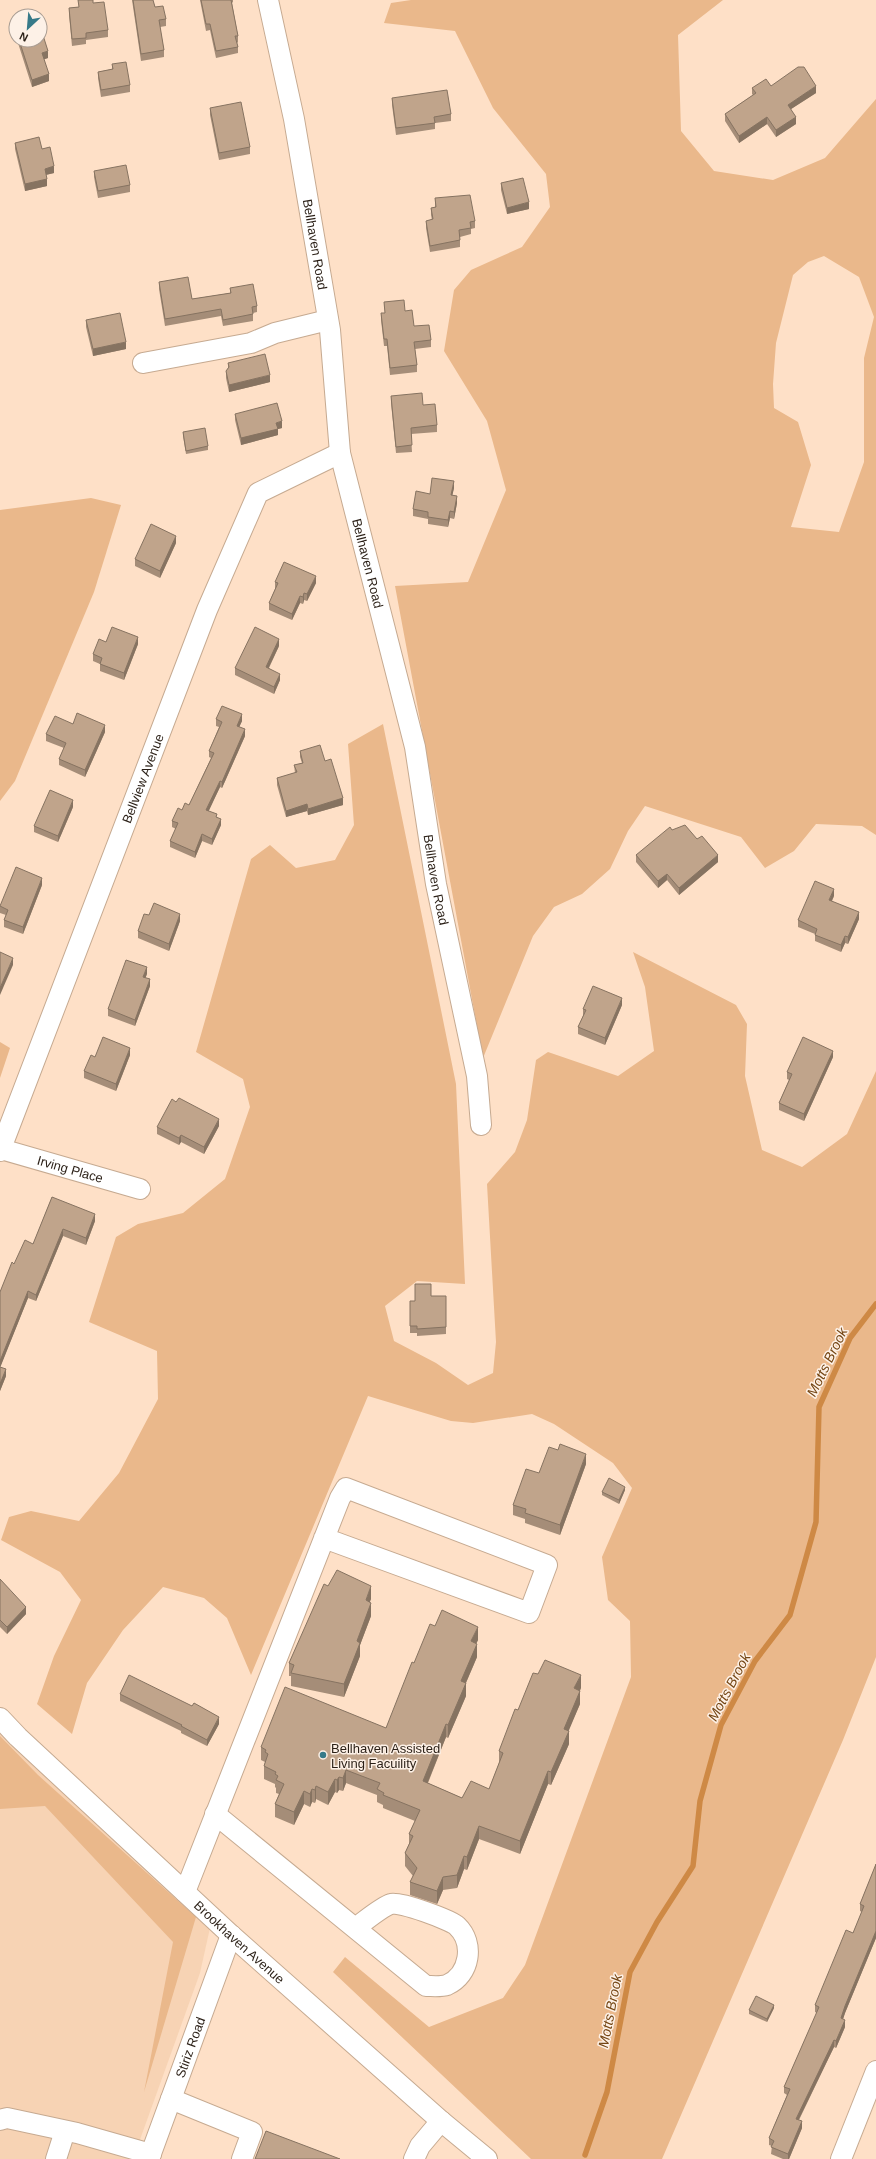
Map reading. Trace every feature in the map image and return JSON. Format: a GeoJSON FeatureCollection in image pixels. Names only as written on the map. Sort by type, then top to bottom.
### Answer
{"type":"FeatureCollection","features":[{"type":"Feature","properties":{"kind":"street","name":"Bellhaven Road"},"geometry":{"type":"LineString","coordinates":[[268,0],[294,119],[328,320],[340,453],[415,747],[436,884],[477,1076],[482,1125]]}},
{"type":"Feature","properties":{"kind":"street"},"geometry":{"type":"LineString","coordinates":[[143,363],[251,343],[275,333],[328,320]]}},
{"type":"Feature","properties":{"kind":"street","name":"Bellview Avenue"},"geometry":{"type":"LineString","coordinates":[[0,1150],[204,617],[258,494],[340,453]]}},
{"type":"Feature","properties":{"kind":"street","name":"Irving Place"},"geometry":{"type":"LineString","coordinates":[[0,1150],[140,1190]]}},
{"type":"Feature","properties":{"kind":"street"},"geometry":{"type":"LineString","coordinates":[[185,1892],[324,1538],[340,1498],[346,1488],[547,1565],[529,1613],[324,1538]]}},
{"type":"Feature","properties":{"kind":"street","name":"Brookhaven Avenue"},"geometry":{"type":"LineString","coordinates":[[0,1718],[18,1737],[231,1936],[441,2121],[487,2159]]}},
{"type":"Feature","properties":{"kind":"street"},"geometry":{"type":"LineString","coordinates":[[216,1814],[355,1928],[426,1986],[446,1986],[459,1978],[467,1964],[468,1945],[457,1926],[405,1905],[391,1904],[355,1928]]}},
{"type":"Feature","properties":{"kind":"street","name":"Stiriz Road"},"geometry":{"type":"LineString","coordinates":[[150,2157],[231,1936]]}},
{"type":"Feature","properties":{"kind":"street"},"geometry":{"type":"LineString","coordinates":[[841,2159],[876,2072]]}},
{"type":"Feature","properties":{"kind":"street"},"geometry":{"type":"LineString","coordinates":[[171,2099],[252,2132],[242,2159]]}},
{"type":"Feature","properties":{"kind":"street"},"geometry":{"type":"LineString","coordinates":[[0,2120],[7,2118],[65,2131],[150,2157]]}},
{"type":"Feature","properties":{"kind":"street"},"geometry":{"type":"LineString","coordinates":[[414,2159],[420,2146],[441,2121]]}},
{"type":"Feature","properties":{"kind":"street"},"geometry":{"type":"LineString","coordinates":[[56,2159],[65,2131]]}},
{"type":"Feature","properties":{"kind":"shaded area"},"geometry":{"type":"Polygon","coordinates":[[[411,0],[723,0],[678,35],[681,131],[714,171],[773,180],[825,158],[876,99],[876,835],[862,826],[816,824],[794,851],[765,868],[741,837],[645,806],[628,831],[610,869],[582,894],[554,907],[533,936],[483,1058],[395,586],[468,582],[506,490],[487,421],[444,351],[454,290],[471,270],[522,247],[550,207],[546,174],[493,108],[455,31],[384,23],[391,3],[411,0]],[[824,256],[808,262],[793,275],[776,343],[773,384],[774,408],[798,422],[811,465],[791,527],[839,532],[864,462],[864,358],[874,317],[859,277],[824,256]]]}},
{"type":"Feature","properties":{"kind":"shaded area"},"geometry":{"type":"Polygon","coordinates":[[[91,498],[121,505],[94,592],[15,781],[0,801],[0,510],[91,498]]]}},
{"type":"Feature","properties":{"kind":"shaded area"},"geometry":{"type":"Polygon","coordinates":[[[383,724],[456,1084],[465,1284],[417,1281],[385,1306],[394,1341],[436,1363],[468,1385],[493,1373],[496,1342],[487,1184],[515,1152],[527,1120],[536,1060],[548,1052],[618,1076],[654,1051],[645,987],[633,952],[736,1005],[747,1024],[745,1076],[762,1150],[802,1167],[847,1134],[876,1071],[876,1657],[843,1740],[662,2159],[531,2159],[333,1972],[345,1957],[429,2027],[503,1998],[525,1965],[631,1677],[630,1621],[608,1600],[602,1557],[632,1488],[613,1463],[554,1424],[532,1414],[473,1423],[451,1421],[368,1396],[251,1675],[227,1618],[204,1598],[163,1587],[123,1630],[87,1683],[72,1734],[37,1704],[54,1656],[81,1600],[60,1572],[1,1540],[9,1517],[31,1511],[79,1521],[119,1473],[158,1399],[157,1351],[89,1322],[116,1237],[138,1224],[183,1213],[225,1179],[250,1107],[243,1079],[196,1052],[251,859],[270,845],[296,868],[335,860],[354,825],[348,744],[383,724]]]}},
{"type":"Feature","properties":{"kind":"shaded area"},"geometry":{"type":"Polygon","coordinates":[[[0,1042],[10,1048],[0,1078],[0,1042]]]}},
{"type":"Feature","properties":{"kind":"shaded area"},"geometry":{"type":"Polygon","coordinates":[[[0,1719],[210,1928],[200,1973],[133,2159],[0,2159],[0,1719]]]}},
{"type":"Feature","properties":{"kind":"shaded area"},"geometry":{"type":"Polygon","coordinates":[[[0,1736],[38,1775],[196,1917],[144,2092],[173,1942],[45,1806],[0,1809],[0,1736]]]}},
{"type":"Feature","properties":{"kind":"building"},"geometry":{"type":"Polygon","coordinates":[[[78,0],[93,0],[93,3],[104,2],[108,30],[86,33],[86,38],[72,39],[69,8],[79,7],[78,0]]]}},
{"type":"Feature","properties":{"kind":"building"},"geometry":{"type":"Polygon","coordinates":[[[133,0],[153,0],[155,7],[163,6],[166,19],[159,20],[164,50],[141,54],[133,0]]]}},
{"type":"Feature","properties":{"kind":"building"},"geometry":{"type":"Polygon","coordinates":[[[201,0],[231,0],[238,36],[235,36],[238,47],[216,51],[210,24],[206,24],[201,0]]]}},
{"type":"Feature","properties":{"kind":"building"},"geometry":{"type":"Polygon","coordinates":[[[22,48],[47,48],[48,51],[42,53],[49,74],[32,80],[22,48]]]}},
{"type":"Feature","properties":{"kind":"building"},"geometry":{"type":"Polygon","coordinates":[[[126,62],[130,85],[101,90],[98,72],[113,69],[112,64],[126,62]]]}},
{"type":"Feature","properties":{"kind":"building"},"geometry":{"type":"Polygon","coordinates":[[[798,67],[804,67],[816,86],[788,105],[796,117],[776,130],[767,117],[739,136],[725,114],[756,93],[752,88],[766,79],[771,86],[798,67]]]}},
{"type":"Feature","properties":{"kind":"building"},"geometry":{"type":"Polygon","coordinates":[[[447,90],[451,114],[434,117],[435,123],[396,128],[392,98],[447,90]]]}},
{"type":"Feature","properties":{"kind":"building"},"geometry":{"type":"Polygon","coordinates":[[[241,102],[250,147],[219,153],[210,108],[241,102]]]}},
{"type":"Feature","properties":{"kind":"building"},"geometry":{"type":"Polygon","coordinates":[[[39,137],[42,149],[50,147],[54,166],[45,169],[47,179],[25,184],[15,143],[39,137]]]}},
{"type":"Feature","properties":{"kind":"building"},"geometry":{"type":"Polygon","coordinates":[[[126,165],[130,185],[98,191],[94,171],[126,165]]]}},
{"type":"Feature","properties":{"kind":"building"},"geometry":{"type":"Polygon","coordinates":[[[523,178],[529,202],[507,208],[501,183],[523,178]]]}},
{"type":"Feature","properties":{"kind":"building"},"geometry":{"type":"Polygon","coordinates":[[[470,195],[475,221],[470,222],[471,228],[459,230],[460,240],[430,246],[426,221],[433,219],[431,208],[436,207],[435,198],[470,195]]]}},
{"type":"Feature","properties":{"kind":"building"},"geometry":{"type":"Polygon","coordinates":[[[188,277],[192,299],[231,293],[230,288],[253,284],[257,306],[252,307],[253,314],[223,320],[221,309],[165,319],[159,282],[188,277]]]}},
{"type":"Feature","properties":{"kind":"building"},"geometry":{"type":"Polygon","coordinates":[[[404,300],[405,311],[412,310],[414,326],[429,325],[431,340],[414,342],[417,365],[390,368],[387,339],[384,339],[381,313],[385,313],[384,302],[404,300]]]}},
{"type":"Feature","properties":{"kind":"building"},"geometry":{"type":"Polygon","coordinates":[[[120,313],[126,342],[93,349],[86,320],[120,313]]]}},
{"type":"Feature","properties":{"kind":"building"},"geometry":{"type":"Polygon","coordinates":[[[265,354],[270,375],[229,385],[226,371],[229,367],[228,363],[265,354]]]}},
{"type":"Feature","properties":{"kind":"building"},"geometry":{"type":"Polygon","coordinates":[[[422,393],[423,405],[435,404],[437,425],[411,428],[412,445],[396,447],[391,396],[422,393]]]}},
{"type":"Feature","properties":{"kind":"building"},"geometry":{"type":"Polygon","coordinates":[[[277,403],[282,421],[276,423],[278,429],[241,438],[235,414],[277,403]]]}},
{"type":"Feature","properties":{"kind":"building"},"geometry":{"type":"Polygon","coordinates":[[[205,428],[208,446],[186,451],[183,432],[205,428]]]}},
{"type":"Feature","properties":{"kind":"building"},"geometry":{"type":"Polygon","coordinates":[[[432,478],[454,481],[451,495],[457,496],[454,512],[450,511],[448,520],[428,517],[428,512],[413,509],[416,491],[430,494],[432,478]]]}},
{"type":"Feature","properties":{"kind":"building"},"geometry":{"type":"Polygon","coordinates":[[[151,524],[176,536],[160,571],[135,559],[151,524]]]}},
{"type":"Feature","properties":{"kind":"building"},"geometry":{"type":"Polygon","coordinates":[[[284,562],[316,576],[307,594],[304,593],[303,597],[300,596],[292,614],[269,603],[278,583],[275,582],[284,562]]]}},
{"type":"Feature","properties":{"kind":"building"},"geometry":{"type":"Polygon","coordinates":[[[112,627],[138,637],[124,673],[100,664],[102,658],[93,654],[99,639],[106,642],[112,627]]]}},
{"type":"Feature","properties":{"kind":"building"},"geometry":{"type":"Polygon","coordinates":[[[255,627],[279,639],[266,667],[280,674],[274,687],[235,668],[255,627]]]}},
{"type":"Feature","properties":{"kind":"building"},"geometry":{"type":"Polygon","coordinates":[[[222,706],[242,714],[237,726],[245,729],[222,782],[220,781],[206,810],[217,814],[216,817],[221,819],[212,839],[202,834],[195,852],[170,841],[178,823],[172,821],[178,808],[182,810],[185,803],[189,805],[214,753],[209,751],[222,722],[216,719],[222,706]]]}},
{"type":"Feature","properties":{"kind":"building"},"geometry":{"type":"Polygon","coordinates":[[[77,713],[105,725],[85,770],[59,759],[66,743],[46,734],[55,716],[73,724],[77,713]]]}},
{"type":"Feature","properties":{"kind":"building"},"geometry":{"type":"Polygon","coordinates":[[[320,745],[325,761],[331,759],[343,798],[308,809],[307,804],[286,811],[277,778],[297,772],[294,765],[303,763],[300,751],[320,745]]]}},
{"type":"Feature","properties":{"kind":"building"},"geometry":{"type":"Polygon","coordinates":[[[50,790],[73,800],[58,836],[34,826],[50,790]]]}},
{"type":"Feature","properties":{"kind":"building"},"geometry":{"type":"Polygon","coordinates":[[[685,825],[697,839],[702,836],[718,855],[679,888],[667,874],[658,881],[636,855],[670,827],[672,830],[685,825]]]}},
{"type":"Feature","properties":{"kind":"building"},"geometry":{"type":"Polygon","coordinates":[[[16,867],[42,878],[23,927],[4,920],[8,910],[0,906],[16,867]]]}},
{"type":"Feature","properties":{"kind":"building"},"geometry":{"type":"Polygon","coordinates":[[[815,881],[834,889],[829,900],[859,912],[848,937],[845,936],[841,945],[815,935],[817,929],[798,920],[815,881]]]}},
{"type":"Feature","properties":{"kind":"building"},"geometry":{"type":"Polygon","coordinates":[[[154,903],[180,914],[169,944],[138,931],[144,914],[149,915],[154,903]]]}},
{"type":"Feature","properties":{"kind":"building"},"geometry":{"type":"Polygon","coordinates":[[[0,952],[13,958],[0,988],[0,952]]]}},
{"type":"Feature","properties":{"kind":"building"},"geometry":{"type":"Polygon","coordinates":[[[126,960],[147,967],[143,977],[150,979],[135,1020],[108,1009],[126,960]]]}},
{"type":"Feature","properties":{"kind":"building"},"geometry":{"type":"Polygon","coordinates":[[[593,986],[622,998],[605,1038],[578,1027],[586,1010],[583,1009],[593,986]]]}},
{"type":"Feature","properties":{"kind":"building"},"geometry":{"type":"Polygon","coordinates":[[[103,1037],[130,1048],[116,1084],[84,1071],[91,1055],[95,1057],[103,1037]]]}},
{"type":"Feature","properties":{"kind":"building"},"geometry":{"type":"Polygon","coordinates":[[[803,1037],[833,1051],[804,1114],[779,1103],[792,1074],[787,1072],[803,1037]]]}},
{"type":"Feature","properties":{"kind":"building"},"geometry":{"type":"Polygon","coordinates":[[[179,1098],[219,1119],[204,1147],[181,1135],[179,1138],[157,1127],[172,1099],[176,1102],[179,1098]]]}},
{"type":"Feature","properties":{"kind":"building"},"geometry":{"type":"Polygon","coordinates":[[[52,1197],[95,1214],[86,1238],[63,1229],[36,1295],[28,1291],[0,1361],[0,1292],[12,1262],[14,1264],[25,1240],[33,1244],[52,1197]]]}},
{"type":"Feature","properties":{"kind":"building"},"geometry":{"type":"Polygon","coordinates":[[[415,1284],[431,1284],[431,1296],[446,1296],[446,1327],[417,1329],[417,1326],[410,1326],[410,1301],[415,1301],[415,1284]]]}},
{"type":"Feature","properties":{"kind":"building"},"geometry":{"type":"Polygon","coordinates":[[[0,1367],[6,1369],[0,1384],[0,1367]]]}},
{"type":"Feature","properties":{"kind":"building"},"geometry":{"type":"Polygon","coordinates":[[[560,1444],[586,1454],[560,1525],[525,1513],[526,1509],[513,1505],[526,1469],[539,1473],[549,1447],[558,1450],[560,1444]]]}},
{"type":"Feature","properties":{"kind":"building"},"geometry":{"type":"Polygon","coordinates":[[[609,1478],[625,1487],[619,1500],[602,1492],[609,1478]]]}},
{"type":"Feature","properties":{"kind":"building"},"geometry":{"type":"Polygon","coordinates":[[[337,1570],[371,1586],[366,1600],[371,1603],[357,1641],[360,1643],[344,1684],[291,1673],[294,1665],[289,1663],[324,1584],[328,1586],[337,1570]]]}},
{"type":"Feature","properties":{"kind":"building"},"geometry":{"type":"Polygon","coordinates":[[[0,1579],[26,1607],[7,1627],[0,1620],[0,1579]]]}},
{"type":"Feature","properties":{"kind":"building","name":"Bellhaven Assisted Living Facuility"},"geometry":{"type":"Polygon","coordinates":[[[442,1610],[478,1627],[471,1641],[477,1644],[461,1681],[466,1683],[448,1725],[446,1724],[423,1781],[462,1798],[471,1781],[489,1789],[503,1753],[499,1751],[515,1709],[518,1710],[533,1673],[538,1674],[545,1660],[581,1675],[574,1688],[580,1691],[564,1729],[569,1731],[551,1772],[548,1771],[520,1841],[479,1826],[467,1857],[464,1856],[457,1875],[443,1877],[437,1891],[410,1882],[417,1868],[405,1853],[413,1836],[409,1834],[420,1810],[383,1795],[384,1793],[377,1789],[380,1783],[346,1770],[343,1778],[339,1777],[337,1780],[335,1779],[328,1792],[316,1786],[315,1790],[312,1789],[310,1794],[304,1791],[294,1812],[275,1804],[284,1784],[276,1780],[278,1776],[275,1774],[276,1772],[264,1766],[268,1754],[265,1752],[266,1750],[261,1747],[285,1687],[386,1728],[412,1662],[414,1663],[430,1624],[435,1626],[442,1610]]]}},
{"type":"Feature","properties":{"kind":"building"},"geometry":{"type":"Polygon","coordinates":[[[129,1675],[192,1706],[194,1703],[219,1717],[207,1740],[181,1726],[182,1725],[120,1694],[129,1675]]]}},
{"type":"Feature","properties":{"kind":"building"},"geometry":{"type":"Polygon","coordinates":[[[876,1864],[876,1931],[845,2006],[841,2018],[845,2020],[836,2041],[834,2040],[796,2119],[802,2121],[788,2154],[771,2147],[774,2141],[769,2138],[790,2089],[784,2087],[819,2007],[815,2005],[846,1930],[853,1933],[864,1906],[860,1904],[876,1864]]]}},
{"type":"Feature","properties":{"kind":"building"},"geometry":{"type":"Polygon","coordinates":[[[756,1996],[774,2005],[767,2019],[749,2010],[756,1996]]]}},
{"type":"Feature","properties":{"kind":"building"},"geometry":{"type":"Polygon","coordinates":[[[266,2131],[340,2159],[255,2159],[266,2131]]]}},
{"type":"Feature","properties":{"kind":"waterway","name":"Motts Brook"},"geometry":{"type":"LineString","coordinates":[[585,2155],[607,2092],[630,1972],[657,1922],[693,1866],[700,1801],[721,1725],[755,1661],[790,1615],[816,1522],[819,1407],[850,1338],[876,1304]]}},
{"type":"Feature","properties":{"kind":"place","name":"Bellhaven Assisted Living Facuility"},"geometry":{"type":"Point","coordinates":[323,1755]}}]}
